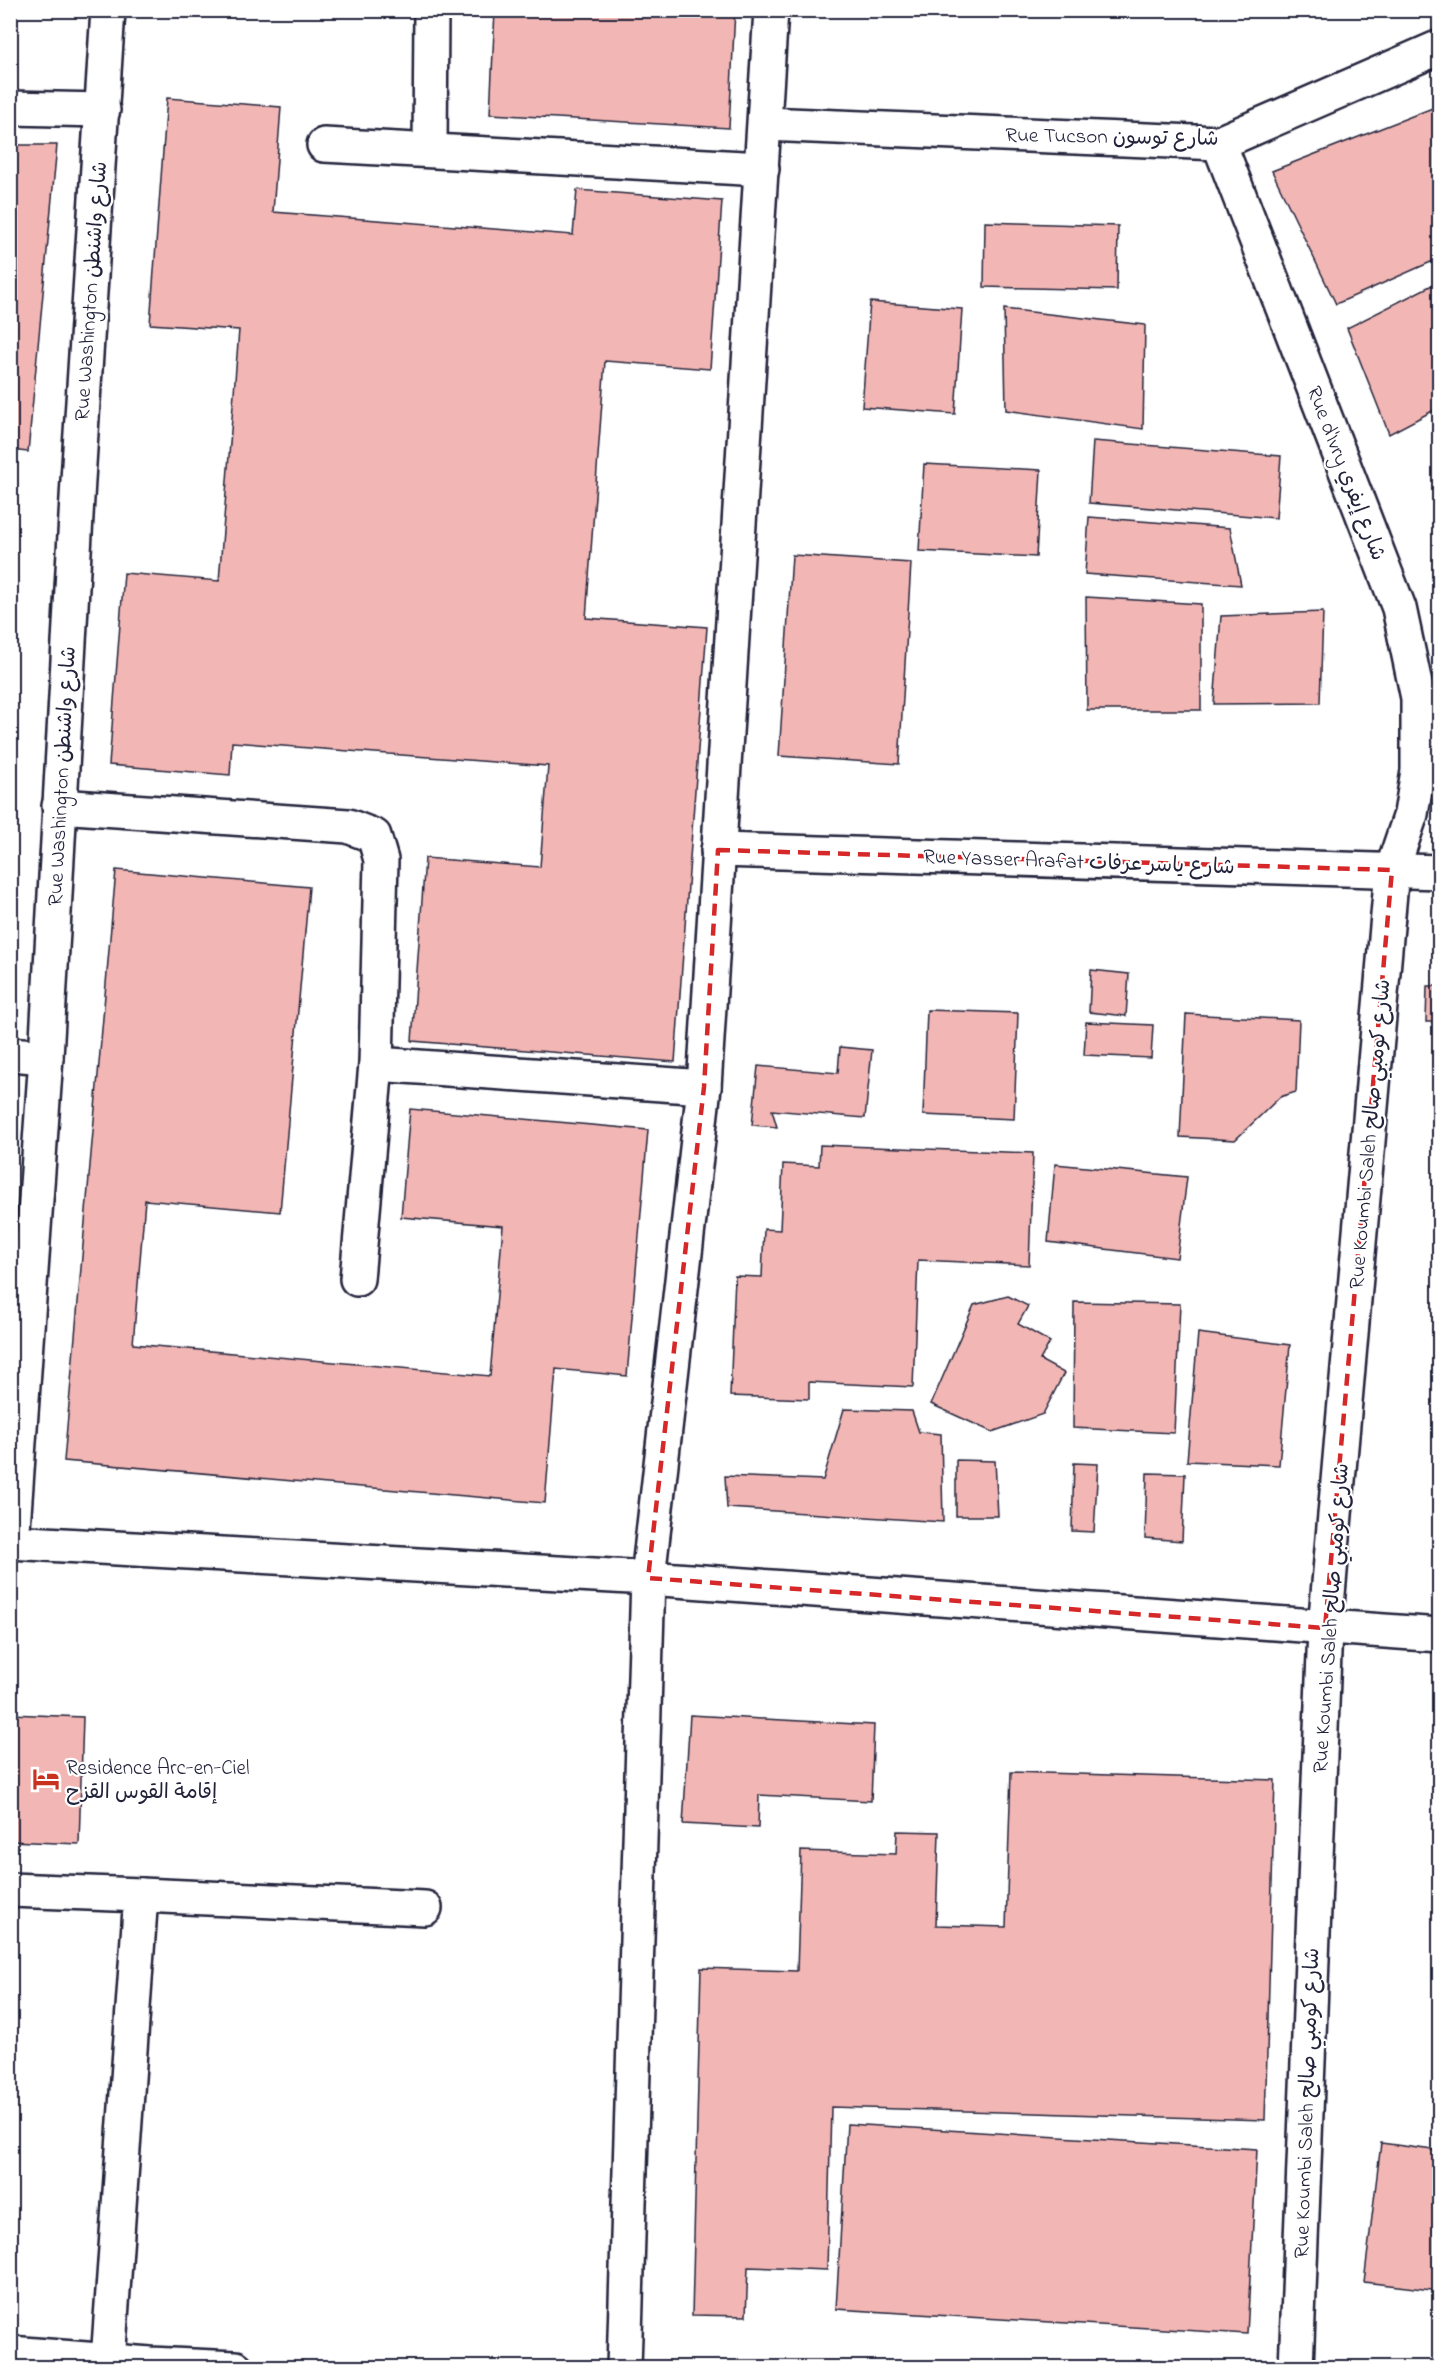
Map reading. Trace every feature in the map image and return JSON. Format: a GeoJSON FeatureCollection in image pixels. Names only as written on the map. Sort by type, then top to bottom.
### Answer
{"type":"FeatureCollection","features":[{"type":"Feature","properties":{"kind":"street","name":"Rue Washington شارع واشنطن"},"geometry":{"type":"LineString","coordinates":[[11,1542],[46,1057],[77,492],[108,10]]}},
{"type":"Feature","properties":{"kind":"street"},"geometry":{"type":"LineString","coordinates":[[430,150],[431,10]]}},
{"type":"Feature","properties":{"kind":"street"},"geometry":{"type":"LineString","coordinates":[[624,2367],[648,1578],[704,1087],[771,10]]}},
{"type":"Feature","properties":{"kind":"street","name":"Rue Tucson شارع توسون"},"geometry":{"type":"LineString","coordinates":[[765,124],[1219,143],[1440,47]]}},
{"type":"Feature","properties":{"kind":"street"},"geometry":{"type":"LineString","coordinates":[[10,108],[103,110]]}},
{"type":"Feature","properties":{"kind":"street","name":"Rue d'Ivry شارع إيفري"},"geometry":{"type":"LineString","coordinates":[[1219,143],[1399,608],[1418,698],[1419,771],[1425,808],[1392,870]]}},
{"type":"Feature","properties":{"kind":"street"},"geometry":{"type":"LineString","coordinates":[[324,145],[762,169]]}},
{"type":"Feature","properties":{"kind":"street"},"geometry":{"type":"LineString","coordinates":[[59,806],[348,826],[374,836],[381,860],[376,1064],[357,1279]]}},
{"type":"Feature","properties":{"kind":"street","name":"Rue Yasser Arafat شارع ياسر عرفات"},"geometry":{"type":"LineString","coordinates":[[718,850],[1440,872]]}},
{"type":"Feature","properties":{"kind":"street","name":"Rue Koumbi Saleh شارع كومبي صالح"},"geometry":{"type":"LineString","coordinates":[[1296,2367],[1325,1628],[1392,870]]}},
{"type":"Feature","properties":{"kind":"street"},"geometry":{"type":"LineString","coordinates":[[10,1054],[46,1057]]}},
{"type":"Feature","properties":{"kind":"street"},"geometry":{"type":"LineString","coordinates":[[376,1064],[704,1087]]}},
{"type":"Feature","properties":{"kind":"street"},"geometry":{"type":"LineString","coordinates":[[11,1542],[648,1578],[1440,1635]]}},
{"type":"Feature","properties":{"kind":"street"},"geometry":{"type":"LineString","coordinates":[[10,1890],[425,1908]]}},
{"type":"Feature","properties":{"kind":"street"},"geometry":{"type":"LineString","coordinates":[[108,2361],[141,1896]]}},
{"type":"Feature","properties":{"kind":"street"},"geometry":{"type":"LineString","coordinates":[[10,2353],[108,2361],[236,2367]]}},
{"type":"Feature","properties":{"kind":"highlighted area"},"geometry":{"type":"Polygon","coordinates":[[[718,850],[1392,870],[1325,1628],[648,1578],[704,1087],[718,850]]]}},
{"type":"Feature","properties":{"kind":"building"},"geometry":{"type":"Polygon","coordinates":[[[495,10],[735,10],[729,128],[490,114],[495,10]]]}},
{"type":"Feature","properties":{"kind":"building"},"geometry":{"type":"Polygon","coordinates":[[[167,98],[281,107],[273,212],[573,235],[577,190],[722,201],[710,369],[605,361],[586,618],[707,627],[675,1062],[412,1041],[425,858],[540,867],[548,766],[232,742],[230,775],[109,765],[124,573],[219,581],[239,330],[150,324],[167,98]]]}},
{"type":"Feature","properties":{"kind":"building"},"geometry":{"type":"Polygon","coordinates":[[[1435,107],[1440,122],[1440,258],[1336,304],[1272,171],[1435,107]]]}},
{"type":"Feature","properties":{"kind":"building"},"geometry":{"type":"Polygon","coordinates":[[[10,145],[57,145],[28,452],[10,450],[10,145]]]}},
{"type":"Feature","properties":{"kind":"building"},"geometry":{"type":"Polygon","coordinates":[[[985,222],[1118,226],[1117,290],[984,287],[985,222]]]}},
{"type":"Feature","properties":{"kind":"building"},"geometry":{"type":"Polygon","coordinates":[[[1440,281],[1440,407],[1389,434],[1347,328],[1440,281]]]}},
{"type":"Feature","properties":{"kind":"building"},"geometry":{"type":"Polygon","coordinates":[[[870,302],[962,309],[955,414],[862,407],[870,302]]]}},
{"type":"Feature","properties":{"kind":"building"},"geometry":{"type":"Polygon","coordinates":[[[1004,309],[1145,325],[1143,429],[1006,410],[1004,309]]]}},
{"type":"Feature","properties":{"kind":"building"},"geometry":{"type":"Polygon","coordinates":[[[1093,441],[1281,456],[1276,518],[1089,503],[1093,441]]]}},
{"type":"Feature","properties":{"kind":"building"},"geometry":{"type":"Polygon","coordinates":[[[924,464],[1041,470],[1036,557],[919,551],[924,464]]]}},
{"type":"Feature","properties":{"kind":"building"},"geometry":{"type":"Polygon","coordinates":[[[1089,517],[1230,528],[1241,585],[1085,574],[1089,517]]]}},
{"type":"Feature","properties":{"kind":"building"},"geometry":{"type":"Polygon","coordinates":[[[792,555],[911,563],[899,764],[779,756],[792,555]]]}},
{"type":"Feature","properties":{"kind":"building"},"geometry":{"type":"Polygon","coordinates":[[[1086,597],[1201,604],[1201,710],[1087,710],[1086,597]]]}},
{"type":"Feature","properties":{"kind":"building"},"geometry":{"type":"Polygon","coordinates":[[[1323,612],[1320,703],[1214,704],[1221,616],[1323,612]]]}},
{"type":"Feature","properties":{"kind":"building"},"geometry":{"type":"Polygon","coordinates":[[[116,870],[309,887],[280,1212],[145,1200],[133,1344],[490,1376],[503,1226],[401,1217],[410,1109],[648,1130],[627,1376],[556,1369],[545,1503],[64,1461],[116,870]]]}},
{"type":"Feature","properties":{"kind":"building"},"geometry":{"type":"Polygon","coordinates":[[[1091,970],[1129,974],[1126,1016],[1089,1012],[1091,970]]]}},
{"type":"Feature","properties":{"kind":"building"},"geometry":{"type":"Polygon","coordinates":[[[1427,986],[1440,986],[1440,1022],[1426,1022],[1427,986]]]}},
{"type":"Feature","properties":{"kind":"building"},"geometry":{"type":"Polygon","coordinates":[[[927,1010],[1018,1013],[1014,1119],[923,1115],[927,1010]]]}},
{"type":"Feature","properties":{"kind":"building"},"geometry":{"type":"Polygon","coordinates":[[[1186,1014],[1299,1020],[1296,1092],[1280,1097],[1235,1140],[1180,1137],[1186,1014]]]}},
{"type":"Feature","properties":{"kind":"building"},"geometry":{"type":"Polygon","coordinates":[[[1086,1022],[1153,1025],[1151,1058],[1084,1055],[1086,1022]]]}},
{"type":"Feature","properties":{"kind":"building"},"geometry":{"type":"Polygon","coordinates":[[[840,1047],[872,1050],[865,1118],[772,1110],[777,1127],[752,1125],[758,1066],[838,1073],[840,1047]]]}},
{"type":"Feature","properties":{"kind":"building"},"geometry":{"type":"Polygon","coordinates":[[[820,1145],[1033,1153],[1029,1265],[918,1260],[913,1387],[809,1382],[809,1399],[730,1396],[735,1276],[762,1277],[764,1229],[780,1230],[783,1164],[819,1166],[820,1145]]]}},
{"type":"Feature","properties":{"kind":"building"},"geometry":{"type":"Polygon","coordinates":[[[1055,1164],[1187,1177],[1177,1258],[1048,1242],[1055,1164]]]}},
{"type":"Feature","properties":{"kind":"building"},"geometry":{"type":"Polygon","coordinates":[[[1008,1296],[1028,1306],[1018,1324],[1050,1342],[1040,1360],[1064,1373],[1043,1414],[992,1432],[931,1404],[974,1305],[1008,1296]]]}},
{"type":"Feature","properties":{"kind":"building"},"geometry":{"type":"Polygon","coordinates":[[[1074,1302],[1180,1304],[1174,1433],[1073,1428],[1074,1302]]]}},
{"type":"Feature","properties":{"kind":"building"},"geometry":{"type":"Polygon","coordinates":[[[1198,1333],[1290,1345],[1279,1465],[1187,1461],[1198,1333]]]}},
{"type":"Feature","properties":{"kind":"building"},"geometry":{"type":"Polygon","coordinates":[[[844,1409],[912,1411],[919,1432],[941,1434],[943,1522],[727,1508],[725,1476],[823,1480],[844,1409]]]}},
{"type":"Feature","properties":{"kind":"building"},"geometry":{"type":"Polygon","coordinates":[[[956,1460],[995,1461],[998,1516],[956,1516],[956,1460]]]}},
{"type":"Feature","properties":{"kind":"building"},"geometry":{"type":"Polygon","coordinates":[[[1074,1463],[1098,1464],[1094,1532],[1072,1531],[1074,1463]]]}},
{"type":"Feature","properties":{"kind":"building"},"geometry":{"type":"Polygon","coordinates":[[[1147,1473],[1185,1474],[1182,1541],[1145,1538],[1147,1473]]]}},
{"type":"Feature","properties":{"kind":"building","name":"Residence Arc-en-Ciel إقامة القوس القزح"},"geometry":{"type":"Polygon","coordinates":[[[10,1714],[83,1717],[79,1844],[10,1841],[10,1714]]]}},
{"type":"Feature","properties":{"kind":"building"},"geometry":{"type":"Polygon","coordinates":[[[690,1715],[874,1725],[871,1801],[759,1795],[758,1828],[683,1824],[690,1715]]]}},
{"type":"Feature","properties":{"kind":"building"},"geometry":{"type":"Polygon","coordinates":[[[1011,1772],[1275,1780],[1265,2120],[831,2107],[827,2270],[748,2267],[746,2316],[692,2315],[701,1968],[797,1971],[801,1851],[896,1854],[897,1831],[939,1832],[936,1925],[1006,1927],[1011,1772]]]}},
{"type":"Feature","properties":{"kind":"building"},"geometry":{"type":"Polygon","coordinates":[[[847,2124],[1257,2149],[1247,2334],[836,2309],[847,2124]]]}},
{"type":"Feature","properties":{"kind":"building"},"geometry":{"type":"Polygon","coordinates":[[[1381,2143],[1440,2151],[1440,2291],[1364,2282],[1381,2143]]]}},
{"type":"Feature","properties":{"kind":"place","name":"Residence Arc-en-Ciel إقامة القوس القزح"},"geometry":{"type":"Point","coordinates":[46,1779]}}]}
